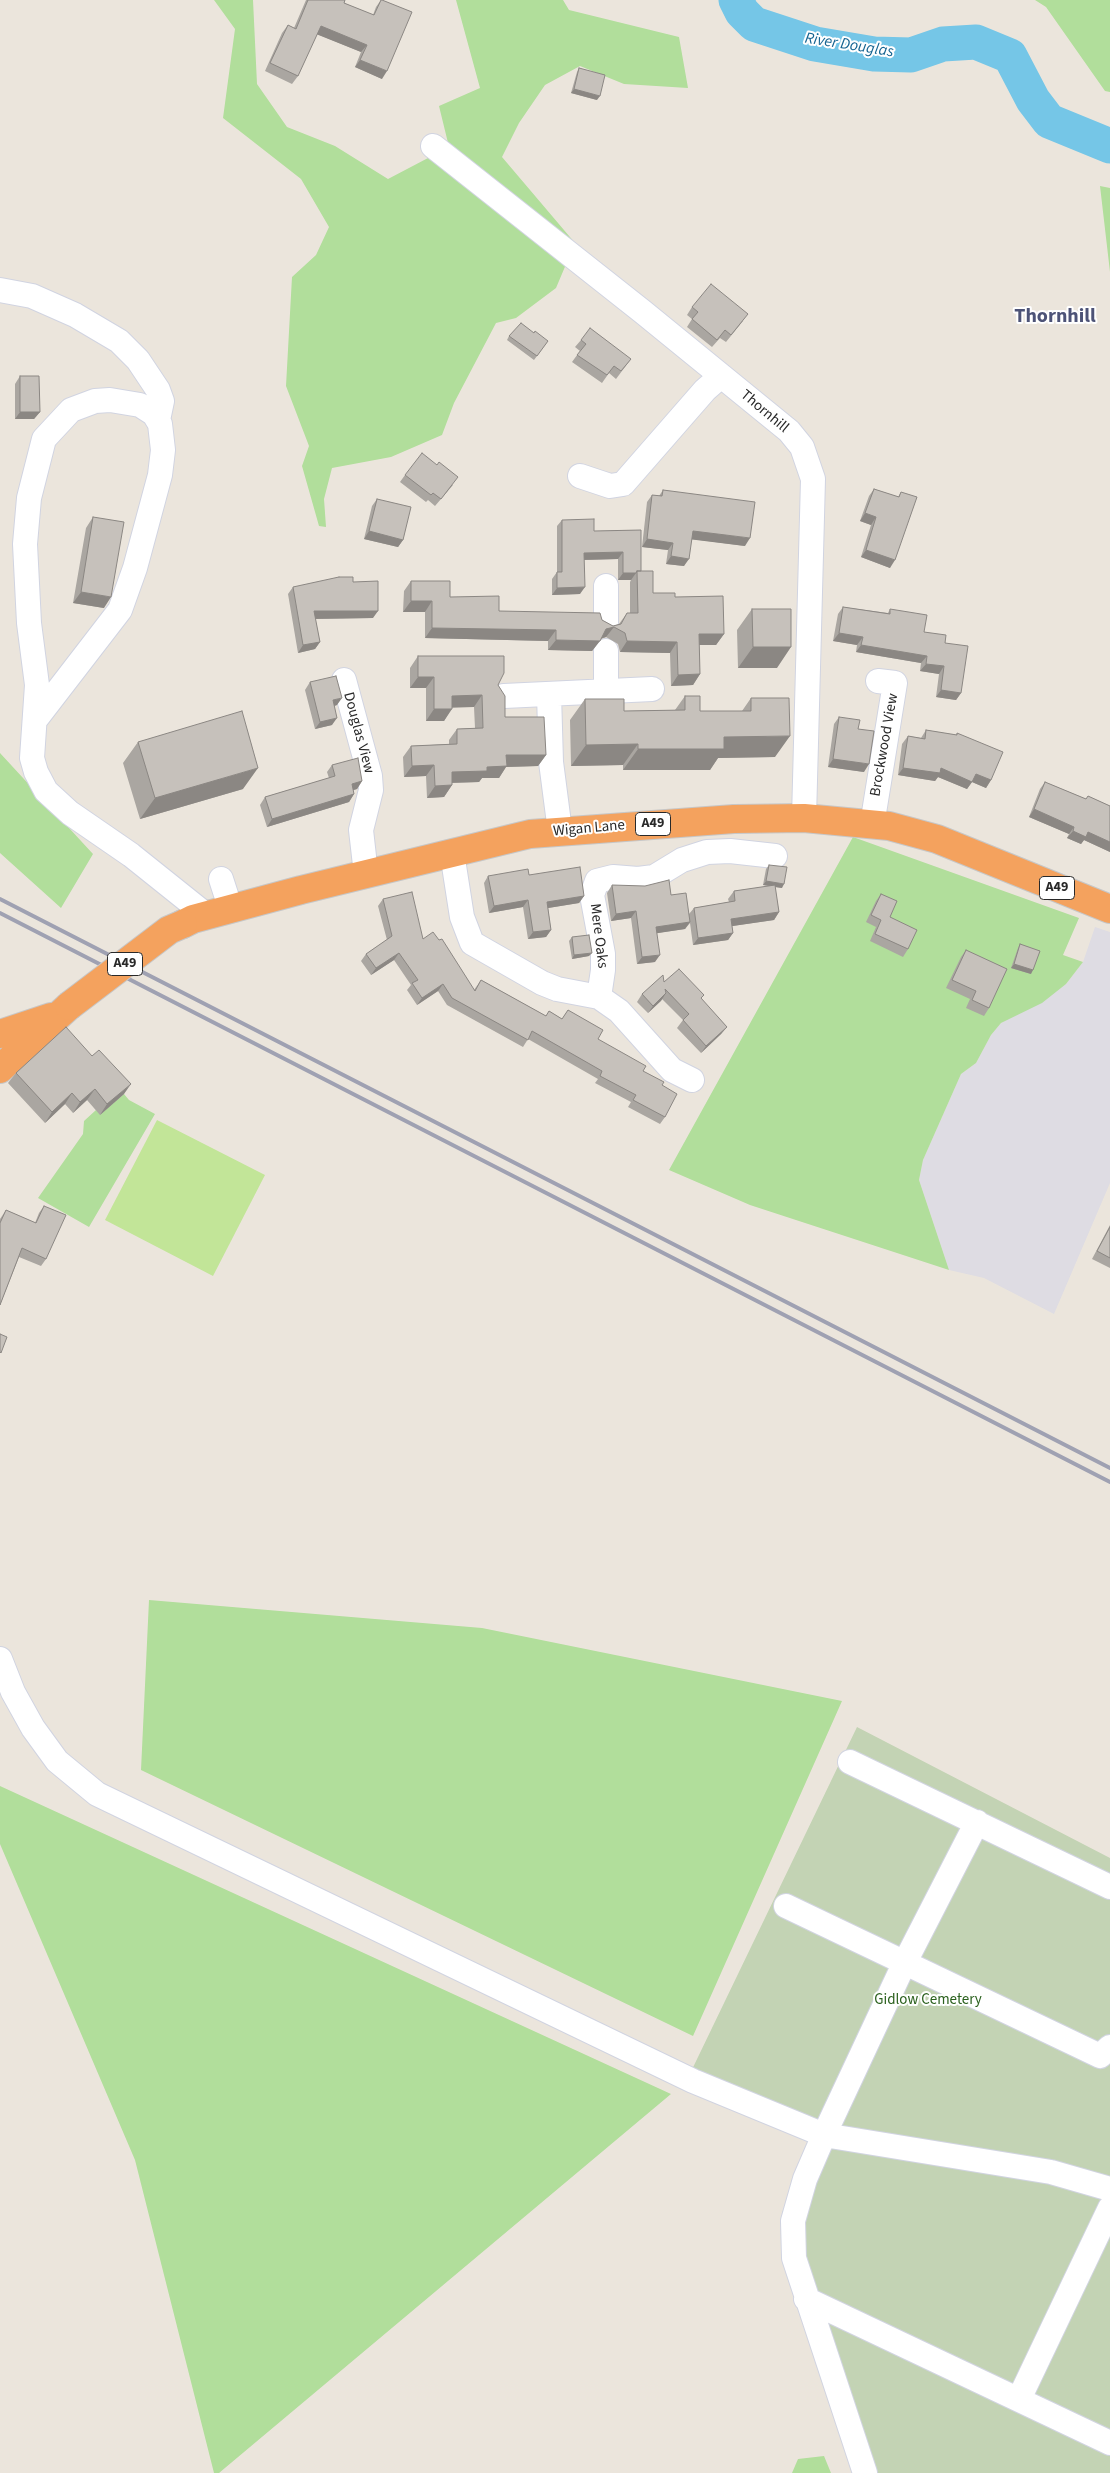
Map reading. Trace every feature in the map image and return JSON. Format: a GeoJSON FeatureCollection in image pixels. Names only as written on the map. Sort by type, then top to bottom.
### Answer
{"type":"FeatureCollection","features":[{"type":"Feature","properties":{"kind":"highway","name":"Wigan Lane"},"geometry":{"type":"LineString","coordinates":[[207,916],[366,874],[530,834],[734,819],[804,818],[889,826],[937,839],[1110,909]]}},
{"type":"Feature","properties":{"kind":"highway","name":"A49"},"geometry":{"type":"LineString","coordinates":[[0,1069],[63,1010],[169,930],[207,916]]}},
{"type":"Feature","properties":{"kind":"highway","name":"A49"},"geometry":{"type":"LineString","coordinates":[[0,1034],[63,1010]]}},
{"type":"Feature","properties":{"kind":"street","name":"Thornhill"},"geometry":{"type":"LineString","coordinates":[[433,146],[789,431],[802,447],[813,479],[804,818]]}},
{"type":"Feature","properties":{"kind":"street"},"geometry":{"type":"LineString","coordinates":[[0,290],[32,296],[75,315],[119,341],[138,360],[158,390],[162,401],[158,420]]}},
{"type":"Feature","properties":{"kind":"street"},"geometry":{"type":"LineString","coordinates":[[580,476],[610,486],[623,484],[705,390],[721,376]]}},
{"type":"Feature","properties":{"kind":"street"},"geometry":{"type":"LineString","coordinates":[[36,719],[124,603],[160,475],[163,450],[158,420],[154,414],[140,405],[110,400],[96,401],[71,410],[44,439],[29,498],[25,544],[29,623],[37,685],[32,758],[36,772],[46,790],[70,813],[131,856],[207,916],[221,879]]}},
{"type":"Feature","properties":{"kind":"street"},"geometry":{"type":"LineString","coordinates":[[606,586],[606,623]]}},
{"type":"Feature","properties":{"kind":"street"},"geometry":{"type":"LineString","coordinates":[[606,651],[606,691]]}},
{"type":"Feature","properties":{"kind":"street","name":"Douglas View"},"geometry":{"type":"LineString","coordinates":[[344,680],[370,776],[371,790],[361,830],[366,874]]}},
{"type":"Feature","properties":{"kind":"street","name":"Brockwood View"},"geometry":{"type":"LineString","coordinates":[[872,824],[895,683],[878,681]]}},
{"type":"Feature","properties":{"kind":"street"},"geometry":{"type":"LineString","coordinates":[[504,696],[652,689]]}},
{"type":"Feature","properties":{"kind":"street"},"geometry":{"type":"LineString","coordinates":[[549,694],[551,762],[560,831]]}},
{"type":"Feature","properties":{"kind":"street","name":"Mere Oaks"},"geometry":{"type":"LineString","coordinates":[[599,998],[604,970],[603,954],[592,895],[597,881],[612,877],[638,879],[654,877],[682,860],[707,852],[774,856]]}},
{"type":"Feature","properties":{"kind":"street"},"geometry":{"type":"LineString","coordinates":[[452,853],[462,917],[472,943],[542,984],[599,998],[619,1011],[672,1070],[692,1080]]}},
{"type":"Feature","properties":{"kind":"street"},"geometry":{"type":"LineString","coordinates":[[0,1659],[13,1692],[33,1728],[57,1761],[97,1794],[693,2081],[824,2135],[1051,2172],[1110,2189]]}},
{"type":"Feature","properties":{"kind":"street"},"geometry":{"type":"LineString","coordinates":[[850,1762],[1110,1888]]}},
{"type":"Feature","properties":{"kind":"street"},"geometry":{"type":"LineString","coordinates":[[864,2473],[794,2258],[793,2221],[805,2179],[824,2135],[904,1964],[977,1822]]}},
{"type":"Feature","properties":{"kind":"street"},"geometry":{"type":"LineString","coordinates":[[786,1906],[904,1964],[1107,2059]]}},
{"type":"Feature","properties":{"kind":"street"},"geometry":{"type":"LineString","coordinates":[[1019,2398],[1110,2208]]}},
{"type":"Feature","properties":{"kind":"street"},"geometry":{"type":"LineString","coordinates":[[806,2299],[1019,2398],[1110,2443]]}},
{"type":"Feature","properties":{"kind":"shaded area"},"geometry":{"type":"Polygon","coordinates":[[[1095,927],[1110,932],[1110,1183],[1054,1314],[984,1278],[949,1270],[919,1180],[923,1160],[961,1074],[976,1063],[991,1035],[1001,1023],[1066,984],[1083,962],[1095,927]]]}},
{"type":"Feature","properties":{"kind":"green space"},"geometry":{"type":"Polygon","coordinates":[[[214,0],[253,0],[257,84],[287,127],[335,146],[388,179],[449,147],[439,106],[480,88],[456,0],[563,0],[569,10],[679,37],[688,88],[624,84],[580,66],[545,85],[519,123],[502,157],[575,243],[556,288],[516,318],[496,323],[454,403],[442,435],[391,457],[332,468],[324,499],[326,527],[319,526],[302,466],[309,446],[286,386],[292,277],[316,255],[329,227],[301,179],[223,118],[235,29],[214,0]]]}},
{"type":"Feature","properties":{"kind":"green space"},"geometry":{"type":"Polygon","coordinates":[[[1035,0],[1110,0],[1110,92],[1105,91],[1046,7],[1035,0]]]}},
{"type":"Feature","properties":{"kind":"green space"},"geometry":{"type":"Polygon","coordinates":[[[1100,186],[1110,188],[1110,272],[1100,186]]]}},
{"type":"Feature","properties":{"kind":"green space"},"geometry":{"type":"Polygon","coordinates":[[[0,753],[93,854],[61,908],[0,853],[0,753]]]}},
{"type":"Feature","properties":{"kind":"green space"},"geometry":{"type":"Polygon","coordinates":[[[853,837],[1079,918],[1063,955],[1083,962],[1066,984],[1042,1003],[1001,1023],[991,1035],[976,1063],[961,1074],[923,1160],[919,1180],[949,1270],[750,1205],[669,1170],[853,837]]]}},
{"type":"Feature","properties":{"kind":"green space"},"geometry":{"type":"Polygon","coordinates":[[[124,1094],[129,1100],[155,1114],[89,1227],[38,1198],[83,1134],[84,1121],[96,1110],[100,1114],[124,1094]]]}},
{"type":"Feature","properties":{"kind":"green space"},"geometry":{"type":"Polygon","coordinates":[[[157,1120],[265,1175],[213,1276],[105,1220],[157,1120]]]}},
{"type":"Feature","properties":{"kind":"green space"},"geometry":{"type":"Polygon","coordinates":[[[149,1600],[482,1628],[842,1701],[693,2036],[141,1770],[149,1600]]]}},
{"type":"Feature","properties":{"kind":"green space","name":"Gidlow Cemetery"},"geometry":{"type":"Polygon","coordinates":[[[857,1727],[1110,1858],[1110,2473],[857,2473],[788,2260],[782,2213],[810,2141],[685,2084],[857,1727]]]}},
{"type":"Feature","properties":{"kind":"green space"},"geometry":{"type":"Polygon","coordinates":[[[0,1786],[671,2094],[219,2473],[214,2473],[135,2160],[0,1844],[0,1786]]]}},
{"type":"Feature","properties":{"kind":"green space"},"geometry":{"type":"Polygon","coordinates":[[[824,2456],[831,2473],[792,2473],[798,2459],[824,2456]]]}},
{"type":"Feature","properties":{"kind":"building"},"geometry":{"type":"Polygon","coordinates":[[[308,0],[345,0],[344,3],[374,15],[382,0],[412,12],[387,71],[360,60],[367,45],[321,26],[298,76],[270,63],[288,25],[296,29],[308,0]]]}},
{"type":"Feature","properties":{"kind":"building"},"geometry":{"type":"Polygon","coordinates":[[[579,68],[605,75],[600,96],[574,89],[579,68]]]}},
{"type":"Feature","properties":{"kind":"building"},"geometry":{"type":"Polygon","coordinates":[[[711,284],[748,314],[731,335],[725,330],[717,340],[692,319],[698,312],[692,307],[711,284]]]}},
{"type":"Feature","properties":{"kind":"building"},"geometry":{"type":"Polygon","coordinates":[[[521,323],[548,341],[537,356],[509,336],[521,323]]]}},
{"type":"Feature","properties":{"kind":"building"},"geometry":{"type":"Polygon","coordinates":[[[590,328],[631,359],[621,371],[614,366],[607,375],[577,355],[586,344],[581,340],[590,328]]]}},
{"type":"Feature","properties":{"kind":"building"},"geometry":{"type":"Polygon","coordinates":[[[20,376],[39,376],[40,412],[20,412],[20,376]]]}},
{"type":"Feature","properties":{"kind":"building"},"geometry":{"type":"Polygon","coordinates":[[[422,453],[437,465],[439,462],[458,477],[441,499],[433,493],[431,495],[405,475],[422,453]]]}},
{"type":"Feature","properties":{"kind":"building"},"geometry":{"type":"Polygon","coordinates":[[[874,489],[899,497],[901,492],[917,497],[895,560],[866,550],[876,517],[865,513],[874,489]]]}},
{"type":"Feature","properties":{"kind":"building"},"geometry":{"type":"Polygon","coordinates":[[[663,490],[755,502],[750,538],[693,531],[689,559],[671,556],[673,543],[647,539],[652,495],[662,496],[663,490]]]}},
{"type":"Feature","properties":{"kind":"building"},"geometry":{"type":"Polygon","coordinates":[[[377,499],[411,507],[403,540],[369,531],[377,499]]]}},
{"type":"Feature","properties":{"kind":"building"},"geometry":{"type":"Polygon","coordinates":[[[93,517],[124,522],[111,597],[81,592],[93,517]]]}},
{"type":"Feature","properties":{"kind":"building"},"geometry":{"type":"Polygon","coordinates":[[[594,519],[594,531],[641,530],[641,571],[623,573],[623,552],[584,553],[585,587],[557,588],[557,572],[562,572],[562,520],[594,519]]]}},
{"type":"Feature","properties":{"kind":"building"},"geometry":{"type":"Polygon","coordinates":[[[637,571],[653,571],[653,593],[675,593],[675,597],[723,596],[724,634],[699,634],[700,674],[678,675],[677,642],[627,641],[625,633],[614,627],[606,629],[600,641],[556,640],[556,630],[432,628],[432,601],[411,601],[411,581],[450,581],[450,597],[499,596],[499,611],[600,613],[602,620],[613,626],[621,624],[627,613],[638,613],[637,571]]]}},
{"type":"Feature","properties":{"kind":"building"},"geometry":{"type":"Polygon","coordinates":[[[339,577],[353,577],[353,582],[378,581],[378,611],[314,611],[320,642],[303,645],[293,587],[339,577]]]}},
{"type":"Feature","properties":{"kind":"building"},"geometry":{"type":"Polygon","coordinates":[[[843,607],[890,614],[890,609],[927,615],[924,632],[946,635],[945,643],[968,646],[961,693],[941,690],[944,666],[926,664],[927,656],[861,645],[863,637],[839,633],[843,607]]]}},
{"type":"Feature","properties":{"kind":"building"},"geometry":{"type":"Polygon","coordinates":[[[752,609],[791,609],[791,647],[753,647],[752,609]]]}},
{"type":"Feature","properties":{"kind":"building"},"geometry":{"type":"Polygon","coordinates":[[[418,656],[504,656],[504,673],[498,685],[505,696],[505,717],[544,717],[546,755],[506,755],[507,766],[487,767],[487,771],[452,772],[452,785],[435,786],[434,765],[412,766],[411,746],[457,744],[457,729],[483,728],[482,695],[452,696],[452,709],[434,709],[434,677],[418,677],[418,656]]]}},
{"type":"Feature","properties":{"kind":"building"},"geometry":{"type":"Polygon","coordinates":[[[336,676],[342,698],[333,700],[337,718],[320,722],[310,682],[336,676]]]}},
{"type":"Feature","properties":{"kind":"building"},"geometry":{"type":"Polygon","coordinates":[[[685,696],[700,696],[700,711],[751,711],[751,698],[789,698],[790,736],[724,737],[724,749],[638,749],[638,744],[586,745],[585,699],[624,699],[624,711],[685,710],[685,696]]]}},
{"type":"Feature","properties":{"kind":"building"},"geometry":{"type":"Polygon","coordinates":[[[242,711],[258,768],[155,798],[138,742],[242,711]]]}},
{"type":"Feature","properties":{"kind":"building"},"geometry":{"type":"Polygon","coordinates":[[[839,717],[860,720],[858,729],[874,731],[869,764],[833,759],[839,717]]]}},
{"type":"Feature","properties":{"kind":"building"},"geometry":{"type":"Polygon","coordinates":[[[926,730],[957,735],[957,733],[1003,752],[991,780],[976,774],[972,782],[941,768],[940,773],[903,768],[908,736],[925,739],[926,730]]]}},
{"type":"Feature","properties":{"kind":"building"},"geometry":{"type":"Polygon","coordinates":[[[358,758],[362,781],[352,784],[354,794],[272,819],[265,797],[335,776],[332,765],[358,758]]]}},
{"type":"Feature","properties":{"kind":"building"},"geometry":{"type":"Polygon","coordinates":[[[1045,782],[1086,799],[1088,796],[1110,806],[1110,842],[1088,832],[1086,837],[1073,831],[1074,827],[1034,809],[1045,782]]]}},
{"type":"Feature","properties":{"kind":"building"},"geometry":{"type":"Polygon","coordinates":[[[769,865],[787,867],[784,884],[766,881],[769,865]]]}},
{"type":"Feature","properties":{"kind":"building"},"geometry":{"type":"Polygon","coordinates":[[[580,867],[584,896],[547,902],[551,930],[533,932],[528,900],[494,906],[488,876],[528,869],[529,875],[580,867]]]}},
{"type":"Feature","properties":{"kind":"building"},"geometry":{"type":"Polygon","coordinates":[[[669,880],[671,895],[686,893],[690,922],[656,927],[660,955],[642,957],[636,911],[616,914],[612,885],[645,886],[669,880]]]}},
{"type":"Feature","properties":{"kind":"building"},"geometry":{"type":"Polygon","coordinates":[[[775,885],[779,912],[731,919],[733,933],[698,938],[694,908],[735,901],[734,891],[775,885]]]}},
{"type":"Feature","properties":{"kind":"building"},"geometry":{"type":"Polygon","coordinates":[[[412,892],[423,939],[433,932],[439,940],[442,939],[475,991],[481,980],[546,1016],[549,1011],[562,1019],[568,1010],[603,1030],[598,1039],[646,1066],[643,1071],[664,1082],[662,1085],[677,1094],[665,1117],[633,1100],[636,1095],[600,1076],[602,1071],[532,1031],[528,1040],[452,998],[443,984],[422,998],[412,983],[418,980],[399,953],[376,968],[366,954],[392,936],[383,899],[412,892]]]}},
{"type":"Feature","properties":{"kind":"building"},"geometry":{"type":"Polygon","coordinates":[[[881,894],[897,901],[890,917],[917,930],[908,949],[875,934],[881,920],[871,915],[881,894]]]}},
{"type":"Feature","properties":{"kind":"building"},"geometry":{"type":"Polygon","coordinates":[[[589,935],[592,953],[574,955],[572,937],[589,935]]]}},
{"type":"Feature","properties":{"kind":"building"},"geometry":{"type":"Polygon","coordinates":[[[1020,944],[1040,951],[1033,970],[1014,964],[1020,944]]]}},
{"type":"Feature","properties":{"kind":"building"},"geometry":{"type":"Polygon","coordinates":[[[966,950],[1007,969],[989,1008],[972,1000],[976,991],[952,980],[966,950]]]}},
{"type":"Feature","properties":{"kind":"building"},"geometry":{"type":"Polygon","coordinates":[[[679,969],[704,995],[701,998],[727,1027],[706,1046],[683,1020],[689,1014],[665,989],[666,993],[653,1006],[642,994],[663,975],[664,982],[679,969]]]}},
{"type":"Feature","properties":{"kind":"building"},"geometry":{"type":"Polygon","coordinates":[[[66,1027],[92,1056],[99,1050],[131,1084],[107,1104],[95,1089],[80,1102],[72,1093],[52,1112],[16,1073],[66,1027]]]}},
{"type":"Feature","properties":{"kind":"building"},"geometry":{"type":"Polygon","coordinates":[[[44,1206],[66,1215],[46,1259],[22,1248],[0,1305],[0,1223],[6,1210],[36,1223],[44,1206]]]}},
{"type":"Feature","properties":{"kind":"building"},"geometry":{"type":"Polygon","coordinates":[[[1110,1227],[1110,1258],[1097,1251],[1110,1227]]]}},
{"type":"Feature","properties":{"kind":"building"},"geometry":{"type":"Polygon","coordinates":[[[0,1334],[7,1337],[1,1353],[0,1352],[0,1334]]]}},
{"type":"Feature","properties":{"kind":"waterway","name":"River Douglas"},"geometry":{"type":"LineString","coordinates":[[736,0],[742,12],[754,24],[815,44],[874,54],[911,55],[943,44],[976,42],[1010,56],[1033,100],[1049,121],[1110,146]]}},
{"type":"Feature","properties":{"kind":"railway"},"geometry":{"type":"LineString","coordinates":[[0,899],[1110,1468]]}},
{"type":"Feature","properties":{"kind":"railway"},"geometry":{"type":"LineString","coordinates":[[0,913],[1110,1482]]}},
{"type":"Feature","properties":{"kind":"district","name":"Thornhill"},"geometry":{"type":"Point","coordinates":[1055,318]}}]}
